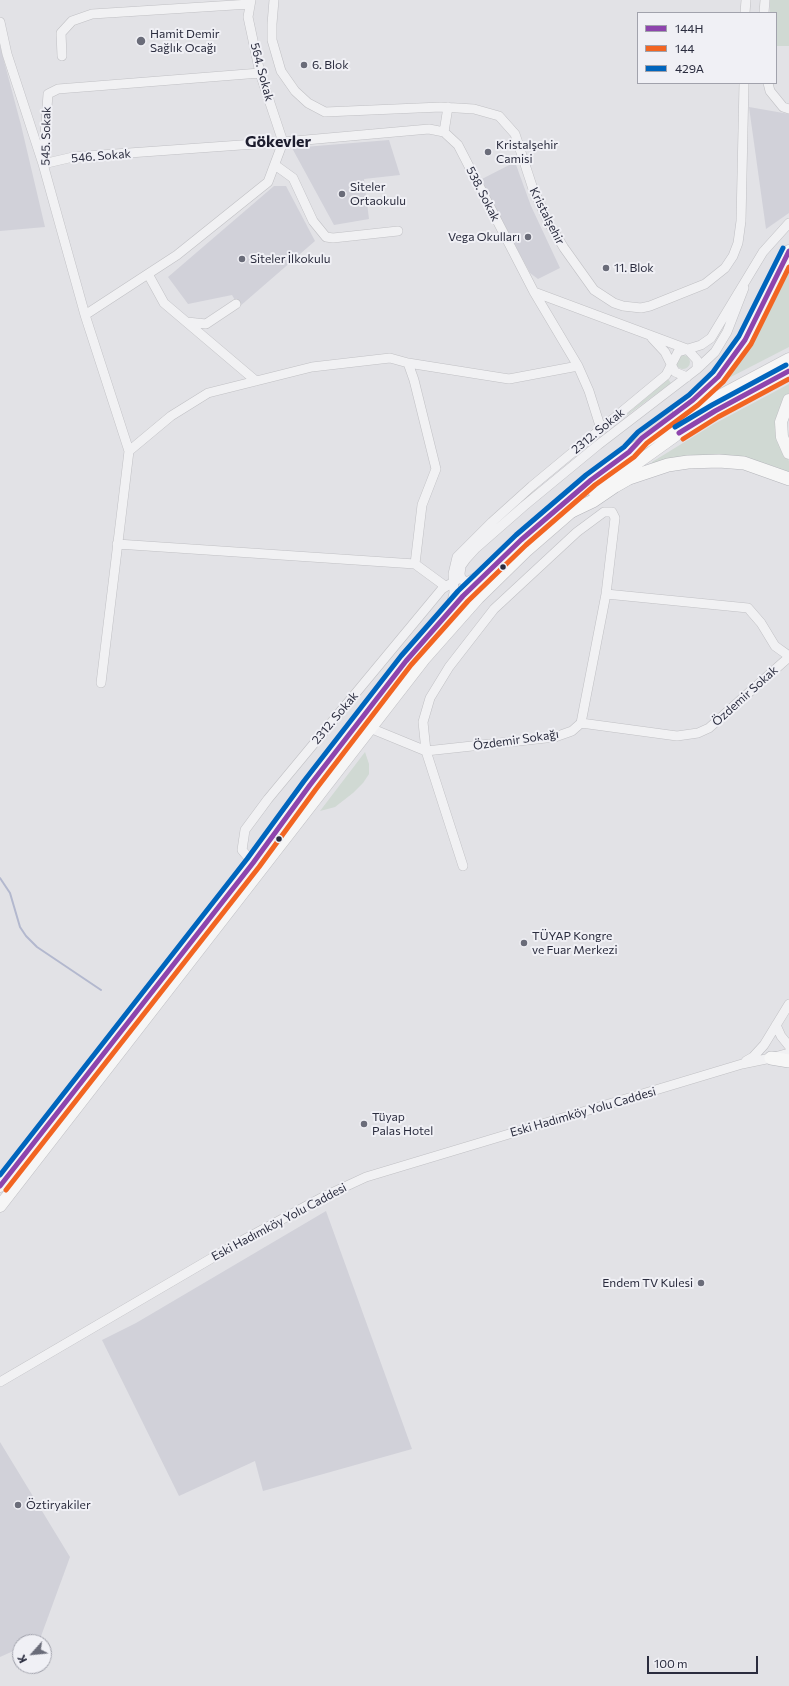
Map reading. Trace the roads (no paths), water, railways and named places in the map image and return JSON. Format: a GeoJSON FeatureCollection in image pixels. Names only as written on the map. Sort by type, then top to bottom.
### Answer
{"type":"FeatureCollection","features":[{"type":"Feature","properties":{"kind":"highway"},"geometry":{"type":"LineString","coordinates":[[572,511],[593,501],[614,486],[629,478],[668,465],[688,462],[719,461],[744,463],[789,480]]}},
{"type":"Feature","properties":{"kind":"highway"},"geometry":{"type":"LineString","coordinates":[[771,1058],[789,1061]]}},
{"type":"Feature","properties":{"kind":"main road"},"geometry":{"type":"LineString","coordinates":[[629,452],[646,434],[706,390],[735,355],[748,334],[789,251]]}},
{"type":"Feature","properties":{"kind":"main road"},"geometry":{"type":"LineString","coordinates":[[0,1186],[253,863],[375,700],[449,612],[489,569],[563,503],[629,452],[714,398],[789,359]]}},
{"type":"Feature","properties":{"kind":"main road"},"geometry":{"type":"LineString","coordinates":[[0,1206],[424,659],[478,598],[526,551],[572,511],[626,469],[676,435],[722,407],[789,371]]}},
{"type":"Feature","properties":{"kind":"main road"},"geometry":{"type":"LineString","coordinates":[[789,400],[781,422],[782,437],[789,452]]}},
{"type":"Feature","properties":{"kind":"street","name":"Kristalşehir"},"geometry":{"type":"LineString","coordinates":[[274,0],[272,40],[281,71],[295,91],[308,103],[325,112],[448,107],[480,111],[499,116],[509,125],[515,134],[523,161],[540,206],[564,248],[594,290],[600,295],[623,306],[641,308],[666,300],[704,284],[725,268],[733,256],[738,243],[741,221],[744,84]]}},
{"type":"Feature","properties":{"kind":"street"},"geometry":{"type":"LineString","coordinates":[[745,12],[746,0]]}},
{"type":"Feature","properties":{"kind":"street"},"geometry":{"type":"LineString","coordinates":[[764,12],[765,0]]}},
{"type":"Feature","properties":{"kind":"street"},"geometry":{"type":"LineString","coordinates":[[62,56],[61,33],[72,22],[92,14],[251,2]]}},
{"type":"Feature","properties":{"kind":"street","name":"564. Sokak"},"geometry":{"type":"LineString","coordinates":[[251,2],[248,17],[260,73],[283,142]]}},
{"type":"Feature","properties":{"kind":"street"},"geometry":{"type":"LineString","coordinates":[[0,22],[8,54],[43,164]]}},
{"type":"Feature","properties":{"kind":"street","name":"545. Sokak"},"geometry":{"type":"LineString","coordinates":[[129,451],[85,315],[43,164],[48,94],[58,89],[260,73]]}},
{"type":"Feature","properties":{"kind":"street"},"geometry":{"type":"LineString","coordinates":[[768,84],[770,91],[783,107],[789,109]]}},
{"type":"Feature","properties":{"kind":"street"},"geometry":{"type":"LineString","coordinates":[[85,315],[177,255],[268,182],[283,142],[430,129],[444,132],[448,107]]}},
{"type":"Feature","properties":{"kind":"street","name":"538. Sokak"},"geometry":{"type":"LineString","coordinates":[[444,132],[458,145],[534,292],[578,366],[589,390],[601,429]]}},
{"type":"Feature","properties":{"kind":"street","name":"546. Sokak"},"geometry":{"type":"LineString","coordinates":[[43,164],[73,157],[283,142]]}},
{"type":"Feature","properties":{"kind":"street"},"geometry":{"type":"LineString","coordinates":[[275,165],[293,178],[313,221],[326,237],[333,238],[398,231]]}},
{"type":"Feature","properties":{"kind":"street","name":"2312. Sokak"},"geometry":{"type":"LineString","coordinates":[[449,612],[454,593],[454,569],[457,557],[470,543],[563,459],[666,375],[672,366],[674,356],[678,352],[701,345],[711,338],[763,252],[789,223]]}},
{"type":"Feature","properties":{"kind":"street"},"geometry":{"type":"LineString","coordinates":[[148,274],[164,303],[256,381]]}},
{"type":"Feature","properties":{"kind":"street","name":"2312. Sokak"},"geometry":{"type":"LineString","coordinates":[[253,863],[242,850],[245,830],[291,770],[453,582],[466,558],[524,506],[598,445],[697,369],[715,352],[727,332],[741,300],[745,283]]}},
{"type":"Feature","properties":{"kind":"street"},"geometry":{"type":"LineString","coordinates":[[534,292],[687,350],[697,360],[697,369]]}},
{"type":"Feature","properties":{"kind":"street"},"geometry":{"type":"LineString","coordinates":[[187,322],[206,324],[236,304]]}},
{"type":"Feature","properties":{"kind":"street"},"geometry":{"type":"LineString","coordinates":[[651,337],[665,352],[678,374],[687,377]]}},
{"type":"Feature","properties":{"kind":"street"},"geometry":{"type":"LineString","coordinates":[[101,683],[129,451],[171,416],[208,393],[312,366],[390,358],[408,363],[509,379],[578,366]]}},
{"type":"Feature","properties":{"kind":"street"},"geometry":{"type":"LineString","coordinates":[[408,363],[436,469],[422,505],[415,564]]}},
{"type":"Feature","properties":{"kind":"street"},"geometry":{"type":"LineString","coordinates":[[463,866],[426,751],[423,722],[430,698],[449,667],[494,609],[577,532],[604,512],[612,512],[614,518],[614,530],[606,594],[581,723]]}},
{"type":"Feature","properties":{"kind":"street"},"geometry":{"type":"LineString","coordinates":[[118,544],[415,564],[453,582],[467,582],[489,569]]}},
{"type":"Feature","properties":{"kind":"street"},"geometry":{"type":"LineString","coordinates":[[606,594],[748,608],[761,623],[775,646],[789,656]]}},
{"type":"Feature","properties":{"kind":"street","name":"Özdemir Sokak"},"geometry":{"type":"LineString","coordinates":[[581,723],[676,736],[698,733],[709,728],[789,656]]}},
{"type":"Feature","properties":{"kind":"street","name":"Özdemir Sokağı"},"geometry":{"type":"LineString","coordinates":[[370,728],[426,751],[555,737],[572,731],[581,723]]}},
{"type":"Feature","properties":{"kind":"street","name":"Eski Hadımköy Yolu Caddesi"},"geometry":{"type":"LineString","coordinates":[[742,1064],[753,1057],[764,1045],[788,1006]]}},
{"type":"Feature","properties":{"kind":"street"},"geometry":{"type":"LineString","coordinates":[[776,1025],[781,1036],[789,1046]]}},
{"type":"Feature","properties":{"kind":"street","name":"Eski Hadımköy Yolu Caddesi"},"geometry":{"type":"LineString","coordinates":[[0,1382],[236,1244],[325,1196],[366,1177],[742,1064],[789,1053]]}},
{"type":"Feature","properties":{"kind":"waterway"},"geometry":{"type":"LineString","coordinates":[[0,878],[10,893],[20,927],[26,936],[37,947],[101,990]]}},
{"type":"Feature","properties":{"kind":"place","name":"Hamit Demir Sağlık Ocağı"},"geometry":{"type":"Point","coordinates":[141,41]}},
{"type":"Feature","properties":{"kind":"place","name":"6. Blok"},"geometry":{"type":"Point","coordinates":[304,65]}},
{"type":"Feature","properties":{"kind":"place","name":"Kristalşehir Camisi"},"geometry":{"type":"Point","coordinates":[488,152]}},
{"type":"Feature","properties":{"kind":"place","name":"Siteler Ortaokulu"},"geometry":{"type":"Point","coordinates":[342,194]}},
{"type":"Feature","properties":{"kind":"place","name":"Vega Okulları"},"geometry":{"type":"Point","coordinates":[528,237]}},
{"type":"Feature","properties":{"kind":"place","name":"Siteler İlkokulu"},"geometry":{"type":"Point","coordinates":[242,259]}},
{"type":"Feature","properties":{"kind":"place","name":"11. Blok"},"geometry":{"type":"Point","coordinates":[606,268]}},
{"type":"Feature","properties":{"kind":"place","name":"TÜYAP Kongre ve Fuar Merkezi"},"geometry":{"type":"Point","coordinates":[524,943]}},
{"type":"Feature","properties":{"kind":"place","name":"Tüyap Palas Hotel"},"geometry":{"type":"Point","coordinates":[364,1124]}},
{"type":"Feature","properties":{"kind":"place","name":"Endem TV Kulesi"},"geometry":{"type":"Point","coordinates":[701,1283]}},
{"type":"Feature","properties":{"kind":"place","name":"Öztiryakiler"},"geometry":{"type":"Point","coordinates":[18,1505]}},
{"type":"Feature","properties":{"kind":"district","name":"Gökevler"},"geometry":{"type":"Point","coordinates":[278,142]}}]}
